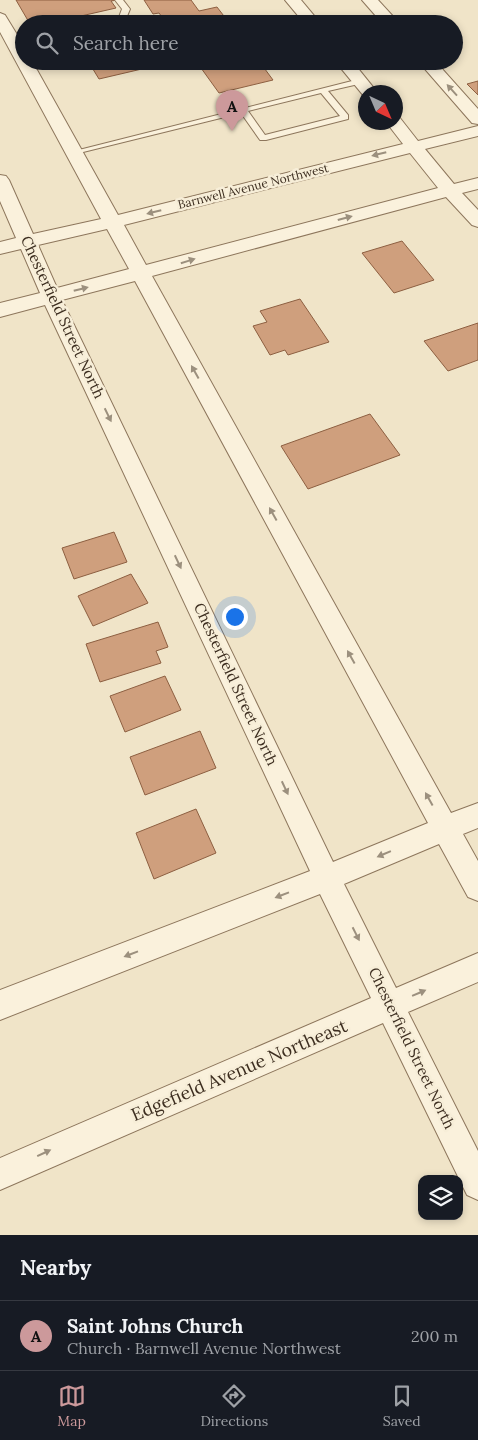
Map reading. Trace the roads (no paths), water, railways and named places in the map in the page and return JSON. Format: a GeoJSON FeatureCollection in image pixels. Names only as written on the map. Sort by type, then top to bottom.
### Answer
{"type":"FeatureCollection","features":[{"type":"Feature","properties":{"kind":"street"},"geometry":{"type":"LineString","coordinates":[[293,0],[305,15]]}},
{"type":"Feature","properties":{"kind":"street"},"geometry":{"type":"LineString","coordinates":[[370,0],[384,15]]}},
{"type":"Feature","properties":{"kind":"street"},"geometry":{"type":"LineString","coordinates":[[0,18],[15,42]]}},
{"type":"Feature","properties":{"kind":"street"},"geometry":{"type":"LineString","coordinates":[[31,70],[74,152],[478,888]]}},
{"type":"Feature","properties":{"kind":"street"},"geometry":{"type":"LineString","coordinates":[[350,70],[362,85]]}},
{"type":"Feature","properties":{"kind":"street"},"geometry":{"type":"LineString","coordinates":[[434,70],[478,120]]}},
{"type":"Feature","properties":{"kind":"street"},"geometry":{"type":"LineString","coordinates":[[400,130],[449,190],[478,221]]}},
{"type":"Feature","properties":{"kind":"street","name":"Barnwell Avenue Northwest"},"geometry":{"type":"LineString","coordinates":[[0,248],[113,222],[478,131]]}},
{"type":"Feature","properties":{"kind":"street","name":"Chesterfield Street North"},"geometry":{"type":"LineString","coordinates":[[0,180],[51,297],[328,878],[478,1184]]}},
{"type":"Feature","properties":{"kind":"street"},"geometry":{"type":"LineString","coordinates":[[0,310],[478,183]]}},
{"type":"Feature","properties":{"kind":"street"},"geometry":{"type":"LineString","coordinates":[[0,1005],[328,878],[478,815]]}},
{"type":"Feature","properties":{"kind":"street","name":"Edgefield Avenue Northeast"},"geometry":{"type":"LineString","coordinates":[[0,1174],[478,967]]}},
{"type":"Feature","properties":{"kind":"lane"},"geometry":{"type":"LineString","coordinates":[[119,0],[126,9],[124,15]]}},
{"type":"Feature","properties":{"kind":"lane"},"geometry":{"type":"LineString","coordinates":[[74,152],[323,90],[358,87]]}},
{"type":"Feature","properties":{"kind":"lane"},"geometry":{"type":"LineString","coordinates":[[243,110],[263,138],[345,117],[323,90]]}},
{"type":"Feature","properties":{"kind":"place","name":"Saint Johns Church"},"geometry":{"type":"Point","coordinates":[232,131]}}]}
